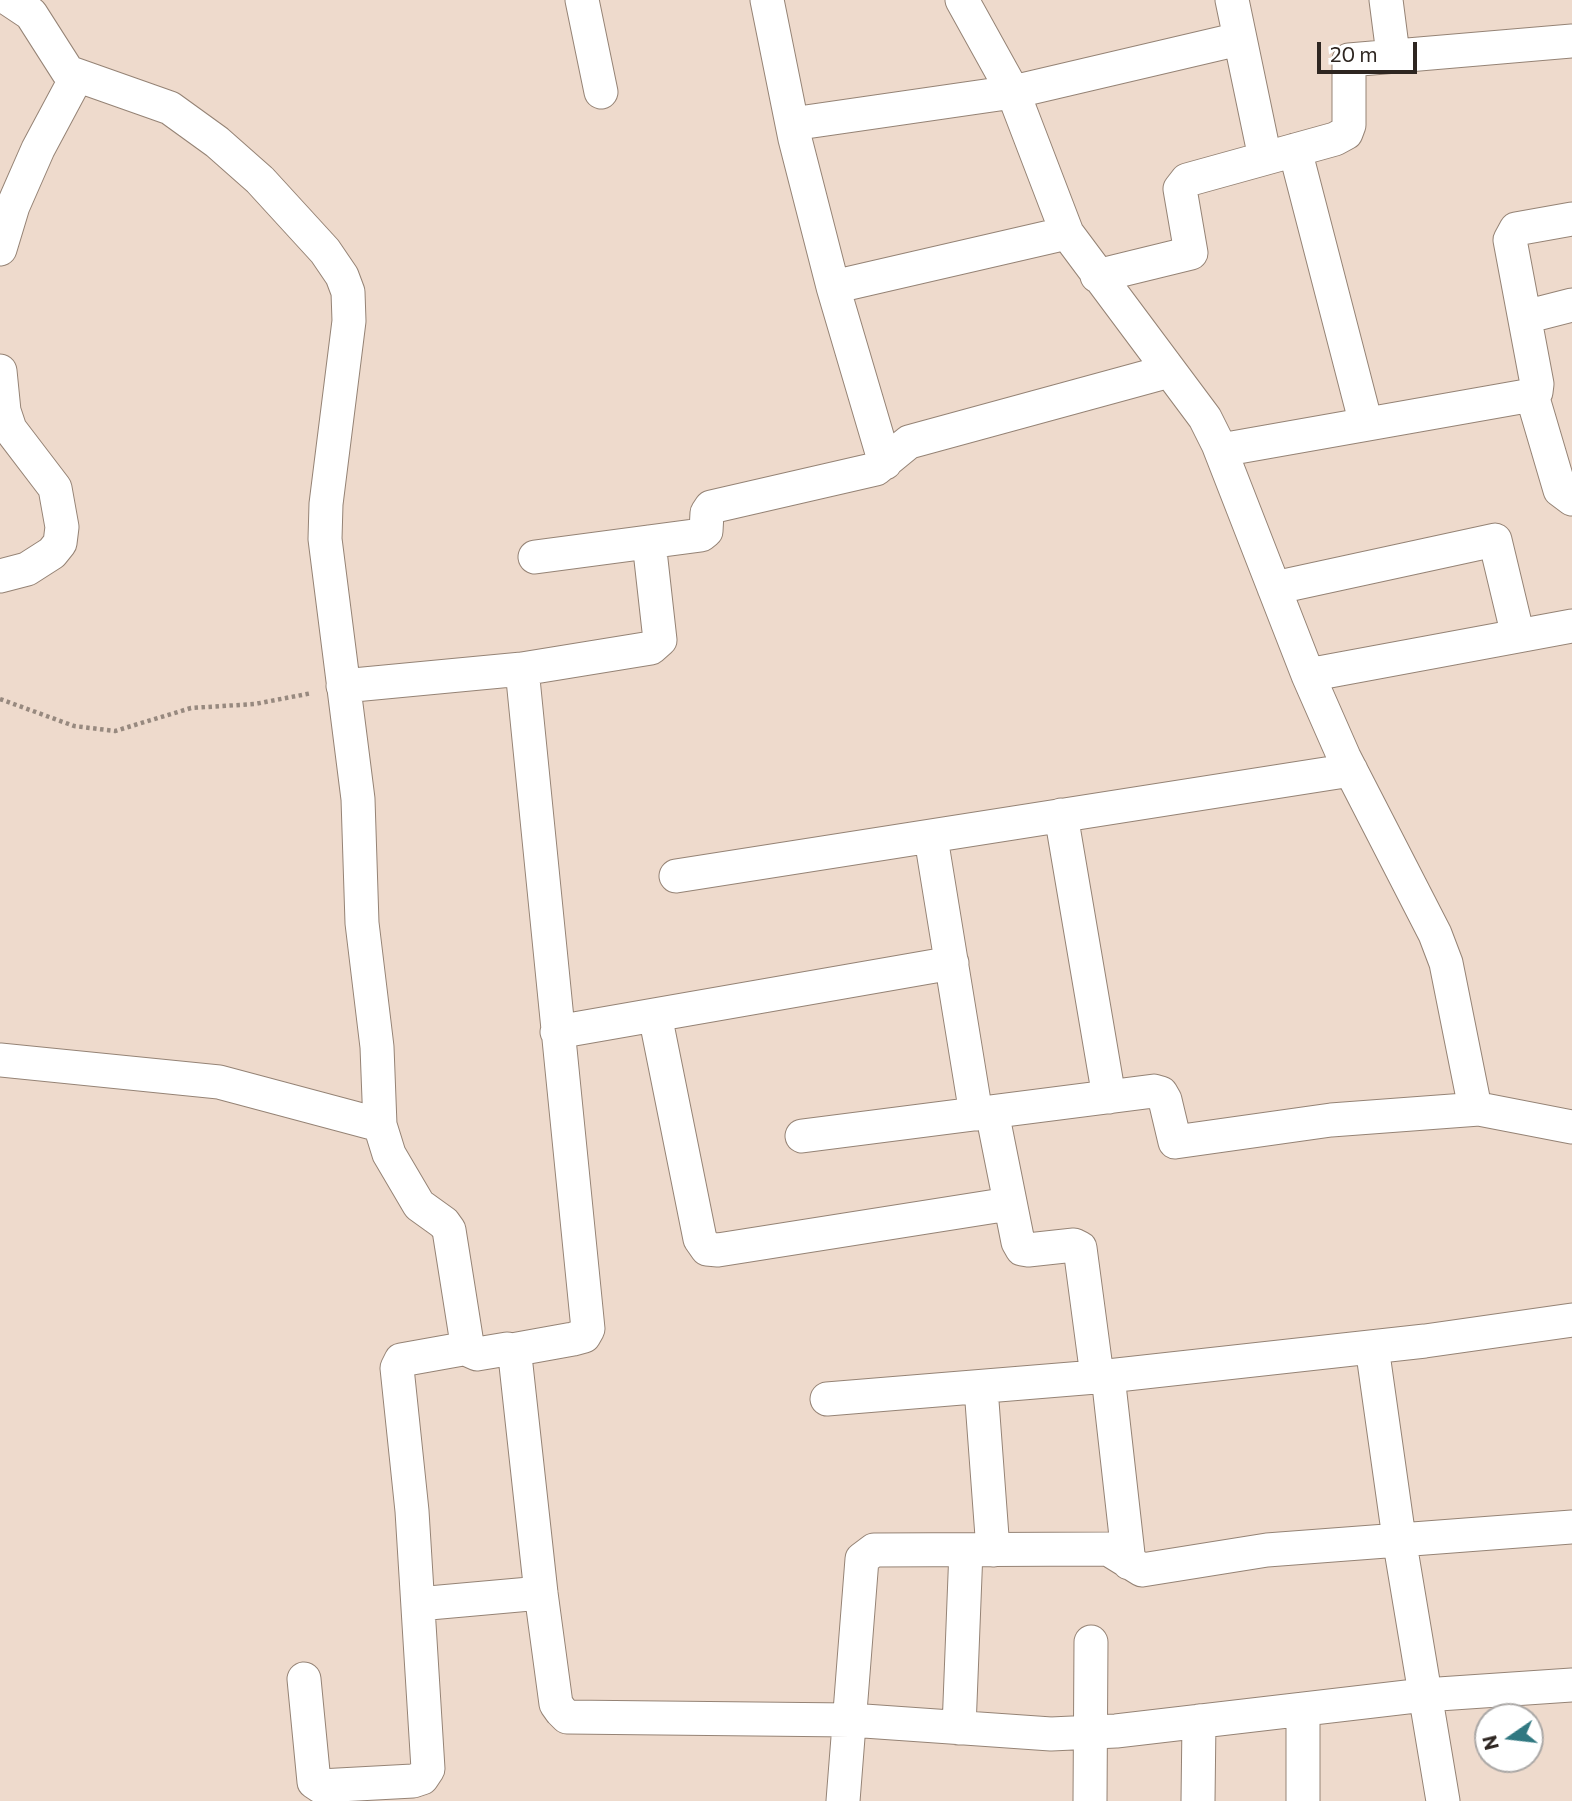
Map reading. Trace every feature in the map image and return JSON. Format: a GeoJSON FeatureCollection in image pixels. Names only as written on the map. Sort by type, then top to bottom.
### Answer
{"type":"FeatureCollection","features":[{"type":"Feature","properties":{"kind":"street"},"geometry":{"type":"LineString","coordinates":[[10,0],[30,14],[42,28],[56,57],[76,78],[170,108],[217,142],[260,180],[325,251],[342,276],[348,292],[349,321],[326,504],[325,539],[358,799],[362,923],[377,1047],[380,1125],[389,1154],[419,1205],[444,1223],[449,1230],[468,1348]]}},
{"type":"Feature","properties":{"kind":"street"},"geometry":{"type":"LineString","coordinates":[[582,0],[601,92]]}},
{"type":"Feature","properties":{"kind":"street"},"geometry":{"type":"LineString","coordinates":[[767,0],[792,124],[833,287],[885,463]]}},
{"type":"Feature","properties":{"kind":"street"},"geometry":{"type":"LineString","coordinates":[[962,0],[1013,92],[1068,233],[1097,276],[1205,418],[1221,450],[1308,675],[1351,770],[1435,934],[1446,963],[1470,1096],[1479,1109]]}},
{"type":"Feature","properties":{"kind":"street"},"geometry":{"type":"LineString","coordinates":[[1232,0],[1239,39],[1280,154],[1366,424]]}},
{"type":"Feature","properties":{"kind":"street"},"geometry":{"type":"LineString","coordinates":[[1386,0],[1393,54]]}},
{"type":"Feature","properties":{"kind":"street"},"geometry":{"type":"LineString","coordinates":[[792,124],[1013,92],[1239,39]]}},
{"type":"Feature","properties":{"kind":"street"},"geometry":{"type":"LineString","coordinates":[[1097,276],[1191,253],[1181,184],[1346,133],[1349,125],[1349,60],[1393,54],[1572,41]]}},
{"type":"Feature","properties":{"kind":"street"},"geometry":{"type":"LineString","coordinates":[[0,249],[13,206],[38,149],[76,78]]}},
{"type":"Feature","properties":{"kind":"street"},"geometry":{"type":"LineString","coordinates":[[1221,450],[1532,395],[1537,384],[1510,240],[1516,229],[1572,219]]}},
{"type":"Feature","properties":{"kind":"street"},"geometry":{"type":"LineString","coordinates":[[833,287],[1068,233]]}},
{"type":"Feature","properties":{"kind":"street"},"geometry":{"type":"LineString","coordinates":[[1525,317],[1572,305]]}},
{"type":"Feature","properties":{"kind":"street"},"geometry":{"type":"LineString","coordinates":[[0,371],[4,411],[10,429],[55,488],[62,527],[60,543],[52,553],[27,569],[0,576]]}},
{"type":"Feature","properties":{"kind":"street"},"geometry":{"type":"LineString","coordinates":[[535,557],[705,534],[707,513],[712,508],[876,468],[908,442],[1169,371]]}},
{"type":"Feature","properties":{"kind":"street"},"geometry":{"type":"LineString","coordinates":[[1532,395],[1560,490],[1572,499]]}},
{"type":"Feature","properties":{"kind":"street"},"geometry":{"type":"LineString","coordinates":[[1274,588],[1495,540],[1518,636]]}},
{"type":"Feature","properties":{"kind":"street"},"geometry":{"type":"LineString","coordinates":[[344,686],[522,669],[657,645],[660,640],[649,542]]}},
{"type":"Feature","properties":{"kind":"street"},"geometry":{"type":"LineString","coordinates":[[1308,675],[1572,626]]}},
{"type":"Feature","properties":{"kind":"street"},"geometry":{"type":"LineString","coordinates":[[304,1679],[314,1782],[320,1786],[422,1778],[428,1769],[418,1604],[412,1511],[397,1368],[401,1360],[468,1348],[477,1354],[512,1350],[584,1336],[588,1329],[522,669]]}},
{"type":"Feature","properties":{"kind":"street"},"geometry":{"type":"LineString","coordinates":[[676,876],[1351,770]]}},
{"type":"Feature","properties":{"kind":"street"},"geometry":{"type":"LineString","coordinates":[[1061,815],[1109,1097]]}},
{"type":"Feature","properties":{"kind":"street"},"geometry":{"type":"LineString","coordinates":[[931,838],[952,963],[984,1113],[1017,1242],[1022,1249],[1074,1245],[1080,1248],[1103,1376],[1129,1563]]}},
{"type":"Feature","properties":{"kind":"street"},"geometry":{"type":"LineString","coordinates":[[557,1032],[952,963]]}},
{"type":"Feature","properties":{"kind":"street"},"geometry":{"type":"LineString","coordinates":[[655,1015],[700,1239],[707,1249],[719,1250],[1009,1204]]}},
{"type":"Feature","properties":{"kind":"street"},"geometry":{"type":"LineString","coordinates":[[0,1060],[219,1083],[380,1125]]}},
{"type":"Feature","properties":{"kind":"street"},"geometry":{"type":"LineString","coordinates":[[802,1136],[1109,1097],[1161,1093],[1175,1142],[1331,1120],[1479,1109],[1572,1127]]}},
{"type":"Feature","properties":{"kind":"street"},"geometry":{"type":"LineString","coordinates":[[827,1399],[1103,1376],[1372,1347],[1572,1320]]}},
{"type":"Feature","properties":{"kind":"street"},"geometry":{"type":"LineString","coordinates":[[1372,1347],[1399,1538],[1443,1801]]}},
{"type":"Feature","properties":{"kind":"street"},"geometry":{"type":"LineString","coordinates":[[512,1350],[556,1704],[567,1717],[850,1720],[1051,1734],[1199,1721],[1424,1695],[1572,1685]]}},
{"type":"Feature","properties":{"kind":"street"},"geometry":{"type":"LineString","coordinates":[[959,1728],[979,1550],[981,1388]]}},
{"type":"Feature","properties":{"kind":"street"},"geometry":{"type":"LineString","coordinates":[[843,1801],[862,1559],[874,1549],[1108,1549],[1142,1570],[1267,1550],[1572,1527]]}},
{"type":"Feature","properties":{"kind":"street"},"geometry":{"type":"LineString","coordinates":[[418,1604],[541,1593]]}},
{"type":"Feature","properties":{"kind":"street"},"geometry":{"type":"LineString","coordinates":[[1090,1801],[1091,1642]]}},
{"type":"Feature","properties":{"kind":"street"},"geometry":{"type":"LineString","coordinates":[[1303,1709],[1303,1801]]}},
{"type":"Feature","properties":{"kind":"street"},"geometry":{"type":"LineString","coordinates":[[1198,1801],[1199,1721]]}},
{"type":"Feature","properties":{"kind":"path"},"geometry":{"type":"LineString","coordinates":[[0,699],[74,726],[115,731],[191,708],[255,704],[344,686]]}}]}
